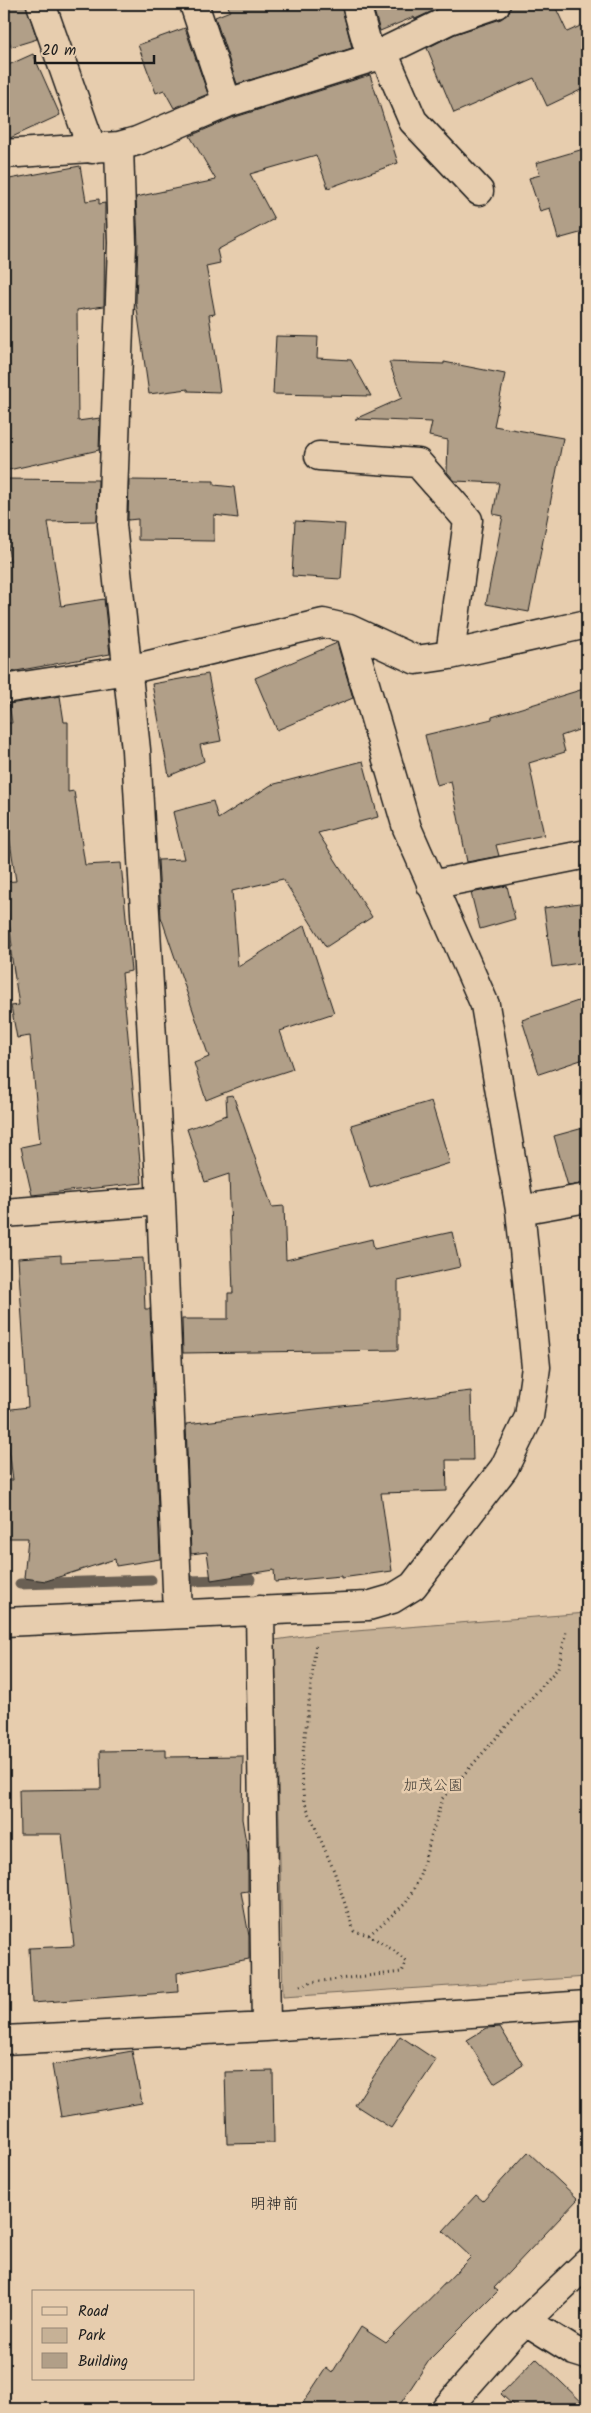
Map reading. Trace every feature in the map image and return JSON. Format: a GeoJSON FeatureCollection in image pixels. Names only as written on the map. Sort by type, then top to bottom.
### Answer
{"type":"FeatureCollection","features":[{"type":"Feature","properties":{"kind":"street"},"geometry":{"type":"LineString","coordinates":[[41,4],[92,149]]}},
{"type":"Feature","properties":{"kind":"street"},"geometry":{"type":"LineString","coordinates":[[194,4],[227,103]]}},
{"type":"Feature","properties":{"kind":"street"},"geometry":{"type":"LineString","coordinates":[[356,4],[377,55],[413,122],[479,191]]}},
{"type":"Feature","properties":{"kind":"street"},"geometry":{"type":"LineString","coordinates":[[4,154],[92,149],[119,146],[137,141],[227,103],[377,55],[450,20],[496,4]]}},
{"type":"Feature","properties":{"kind":"street"},"geometry":{"type":"LineString","coordinates":[[119,146],[122,243],[112,525],[136,760],[161,1201],[178,1614]]}},
{"type":"Feature","properties":{"kind":"street"},"geometry":{"type":"LineString","coordinates":[[319,456],[418,464],[468,520],[450,655]]}},
{"type":"Feature","properties":{"kind":"street"},"geometry":{"type":"LineString","coordinates":[[4,689],[128,670],[323,623],[349,629],[416,660],[450,655],[587,624]]}},
{"type":"Feature","properties":{"kind":"street"},"geometry":{"type":"LineString","coordinates":[[4,1622],[368,1606],[392,1599],[413,1586],[504,1468],[528,1417],[536,1366],[520,1210],[485,1005],[406,828],[349,629]]}},
{"type":"Feature","properties":{"kind":"street"},"geometry":{"type":"LineString","coordinates":[[432,885],[587,854]]}},
{"type":"Feature","properties":{"kind":"street"},"geometry":{"type":"LineString","coordinates":[[520,1210],[587,1198]]}},
{"type":"Feature","properties":{"kind":"street"},"geometry":{"type":"LineString","coordinates":[[4,1213],[161,1201]]}},
{"type":"Feature","properties":{"kind":"street"},"geometry":{"type":"LineString","coordinates":[[260,1610],[266,2027]]}},
{"type":"Feature","properties":{"kind":"street"},"geometry":{"type":"LineString","coordinates":[[4,2040],[266,2027],[587,2005]]}},
{"type":"Feature","properties":{"kind":"street"},"geometry":{"type":"LineString","coordinates":[[446,2409],[509,2337],[587,2263]]}},
{"type":"Feature","properties":{"kind":"street"},"geometry":{"type":"LineString","coordinates":[[526,2321],[574,2351],[587,2355]]}},
{"type":"Feature","properties":{"kind":"path"},"geometry":{"type":"LineString","coordinates":[[369,1935],[406,1903],[419,1879],[442,1799],[558,1668],[566,1632]]}},
{"type":"Feature","properties":{"kind":"path"},"geometry":{"type":"LineString","coordinates":[[293,1988],[312,1982],[402,1972],[406,1962],[393,1950],[369,1935],[354,1931],[334,1871],[304,1801],[301,1770],[316,1634]]}},
{"type":"Feature","properties":{"kind":"green space","name":"加茂公園"},"geometry":{"type":"Polygon","coordinates":[[[587,1613],[587,1977],[283,1997],[275,1640],[317,1634],[587,1613]]]}},
{"type":"Feature","properties":{"kind":"building"},"geometry":{"type":"Polygon","coordinates":[[[4,4],[26,4],[37,39],[11,47],[4,23],[4,4]]]}},
{"type":"Feature","properties":{"kind":"building"},"geometry":{"type":"Polygon","coordinates":[[[227,4],[341,4],[352,48],[237,84],[215,17],[230,11],[227,4]]]}},
{"type":"Feature","properties":{"kind":"building"},"geometry":{"type":"Polygon","coordinates":[[[372,4],[448,4],[415,19],[414,17],[380,31],[372,4]]]}},
{"type":"Feature","properties":{"kind":"building"},"geometry":{"type":"Polygon","coordinates":[[[511,4],[554,4],[567,32],[587,23],[587,87],[547,106],[534,78],[454,113],[427,48],[455,34],[501,19],[508,14],[511,4]]]}},
{"type":"Feature","properties":{"kind":"building"},"geometry":{"type":"Polygon","coordinates":[[[185,28],[208,94],[174,108],[164,90],[156,93],[138,45],[185,28]]]}},
{"type":"Feature","properties":{"kind":"building"},"geometry":{"type":"Polygon","coordinates":[[[33,54],[60,115],[10,138],[4,138],[4,67],[33,54]]]}},
{"type":"Feature","properties":{"kind":"building"},"geometry":{"type":"Polygon","coordinates":[[[370,75],[398,163],[328,188],[316,155],[250,174],[274,219],[217,250],[220,263],[206,266],[215,314],[209,315],[220,392],[188,391],[188,389],[149,394],[136,302],[138,244],[136,197],[216,180],[190,136],[232,118],[370,75]]]}},
{"type":"Feature","properties":{"kind":"building"},"geometry":{"type":"Polygon","coordinates":[[[587,148],[587,231],[558,239],[550,208],[540,211],[529,178],[540,175],[536,163],[587,148]]]}},
{"type":"Feature","properties":{"kind":"building"},"geometry":{"type":"Polygon","coordinates":[[[80,166],[86,201],[99,199],[99,204],[105,203],[104,306],[77,310],[78,421],[100,418],[99,450],[4,471],[4,180],[80,166]]]}},
{"type":"Feature","properties":{"kind":"building"},"geometry":{"type":"Polygon","coordinates":[[[276,336],[318,337],[317,358],[351,360],[371,396],[273,394],[276,336]]]}},
{"type":"Feature","properties":{"kind":"building"},"geometry":{"type":"Polygon","coordinates":[[[389,362],[444,364],[444,362],[505,374],[494,426],[563,438],[529,612],[486,604],[503,516],[493,514],[499,483],[455,481],[447,472],[448,440],[429,436],[432,422],[355,419],[402,398],[389,362]]]}},
{"type":"Feature","properties":{"kind":"building"},"geometry":{"type":"Polygon","coordinates":[[[4,479],[98,480],[97,521],[48,522],[61,606],[104,599],[110,654],[5,673],[4,562],[10,561],[4,521],[10,519],[4,479]]]}},
{"type":"Feature","properties":{"kind":"building"},"geometry":{"type":"Polygon","coordinates":[[[129,480],[214,481],[214,485],[234,487],[238,518],[214,515],[214,541],[138,540],[138,519],[128,520],[129,480]]]}},
{"type":"Feature","properties":{"kind":"building"},"geometry":{"type":"Polygon","coordinates":[[[295,521],[345,524],[341,579],[292,576],[295,521]]]}},
{"type":"Feature","properties":{"kind":"building"},"geometry":{"type":"Polygon","coordinates":[[[337,643],[353,698],[277,730],[255,678],[337,643]]]}},
{"type":"Feature","properties":{"kind":"building"},"geometry":{"type":"Polygon","coordinates":[[[208,674],[221,741],[200,745],[204,761],[169,776],[152,684],[208,674]]]}},
{"type":"Feature","properties":{"kind":"building"},"geometry":{"type":"Polygon","coordinates":[[[587,688],[587,727],[561,736],[565,752],[529,763],[544,835],[496,845],[499,856],[467,862],[451,781],[437,785],[425,735],[492,719],[492,717],[587,688]]]}},
{"type":"Feature","properties":{"kind":"building"},"geometry":{"type":"Polygon","coordinates":[[[60,696],[64,722],[68,722],[68,792],[74,791],[85,865],[121,863],[131,971],[122,973],[142,1183],[32,1195],[21,1147],[40,1143],[30,1036],[17,1038],[11,1006],[19,1005],[10,946],[12,946],[4,882],[16,881],[4,803],[4,723],[12,723],[9,704],[60,696]]]}},
{"type":"Feature","properties":{"kind":"building"},"geometry":{"type":"Polygon","coordinates":[[[363,761],[378,817],[318,833],[372,917],[326,947],[283,879],[232,891],[238,967],[305,925],[334,1013],[280,1031],[293,1069],[206,1100],[194,1063],[209,1057],[161,917],[158,860],[184,859],[173,812],[213,801],[218,819],[271,785],[363,761]]]}},
{"type":"Feature","properties":{"kind":"building"},"geometry":{"type":"Polygon","coordinates":[[[507,886],[515,919],[480,929],[471,893],[507,886]]]}},
{"type":"Feature","properties":{"kind":"building"},"geometry":{"type":"Polygon","coordinates":[[[587,902],[587,962],[552,967],[544,908],[587,902]]]}},
{"type":"Feature","properties":{"kind":"building"},"geometry":{"type":"Polygon","coordinates":[[[581,1000],[587,1019],[587,1058],[539,1074],[522,1020],[581,1000]]]}},
{"type":"Feature","properties":{"kind":"building"},"geometry":{"type":"Polygon","coordinates":[[[233,1095],[272,1207],[284,1206],[286,1260],[372,1239],[374,1249],[452,1232],[460,1267],[398,1281],[398,1350],[183,1353],[182,1319],[228,1319],[228,1293],[233,1293],[229,1174],[205,1182],[187,1129],[227,1115],[226,1096],[233,1095]]]}},
{"type":"Feature","properties":{"kind":"building"},"geometry":{"type":"Polygon","coordinates":[[[431,1101],[450,1163],[370,1188],[351,1125],[431,1101]]]}},
{"type":"Feature","properties":{"kind":"building"},"geometry":{"type":"Polygon","coordinates":[[[587,1127],[587,1183],[568,1186],[554,1136],[587,1127]]]}},
{"type":"Feature","properties":{"kind":"building"},"geometry":{"type":"Polygon","coordinates":[[[61,1255],[61,1262],[143,1258],[145,1309],[150,1309],[160,1559],[116,1566],[115,1559],[46,1581],[24,1578],[28,1538],[5,1538],[4,1480],[13,1480],[4,1410],[28,1407],[18,1258],[61,1255]]]}},
{"type":"Feature","properties":{"kind":"building"},"geometry":{"type":"Polygon","coordinates":[[[471,1391],[473,1460],[446,1460],[447,1491],[381,1493],[392,1571],[341,1578],[341,1576],[275,1582],[274,1570],[211,1580],[207,1552],[191,1554],[186,1424],[471,1391]]]}},
{"type":"Feature","properties":{"kind":"building"},"geometry":{"type":"Polygon","coordinates":[[[166,1750],[166,1757],[243,1756],[242,1819],[248,1854],[248,1891],[241,1892],[249,1936],[249,1959],[177,1973],[178,1992],[32,2003],[29,1948],[74,1946],[62,1834],[20,1834],[19,1790],[101,1789],[100,1751],[166,1750]]]}},
{"type":"Feature","properties":{"kind":"building"},"geometry":{"type":"Polygon","coordinates":[[[500,2027],[523,2065],[494,2083],[467,2040],[487,2028],[500,2027]]]}},
{"type":"Feature","properties":{"kind":"building"},"geometry":{"type":"Polygon","coordinates":[[[400,2036],[436,2060],[391,2128],[355,2105],[400,2036]]]}},
{"type":"Feature","properties":{"kind":"building"},"geometry":{"type":"Polygon","coordinates":[[[132,2051],[142,2103],[61,2117],[52,2065],[132,2051]]]}},
{"type":"Feature","properties":{"kind":"building"},"geometry":{"type":"Polygon","coordinates":[[[273,2071],[274,2143],[227,2144],[225,2072],[273,2071]]]}},
{"type":"Feature","properties":{"kind":"building"},"geometry":{"type":"Polygon","coordinates":[[[528,2152],[578,2199],[494,2288],[498,2291],[430,2359],[397,2409],[299,2409],[326,2368],[332,2373],[361,2327],[386,2343],[471,2257],[443,2231],[476,2195],[483,2201],[528,2152]]]}},
{"type":"Feature","properties":{"kind":"building"},"geometry":{"type":"Polygon","coordinates":[[[536,2358],[587,2409],[517,2409],[501,2394],[536,2358]]]}},
{"type":"Feature","properties":{"kind":"waterway"},"geometry":{"type":"LineString","coordinates":[[191,1581],[250,1579]]}},
{"type":"Feature","properties":{"kind":"waterway"},"geometry":{"type":"LineString","coordinates":[[20,1584],[151,1580]]}},
{"type":"Feature","properties":{"kind":"district","name":"明神前"},"geometry":{"type":"Point","coordinates":[274,2204]}}]}
